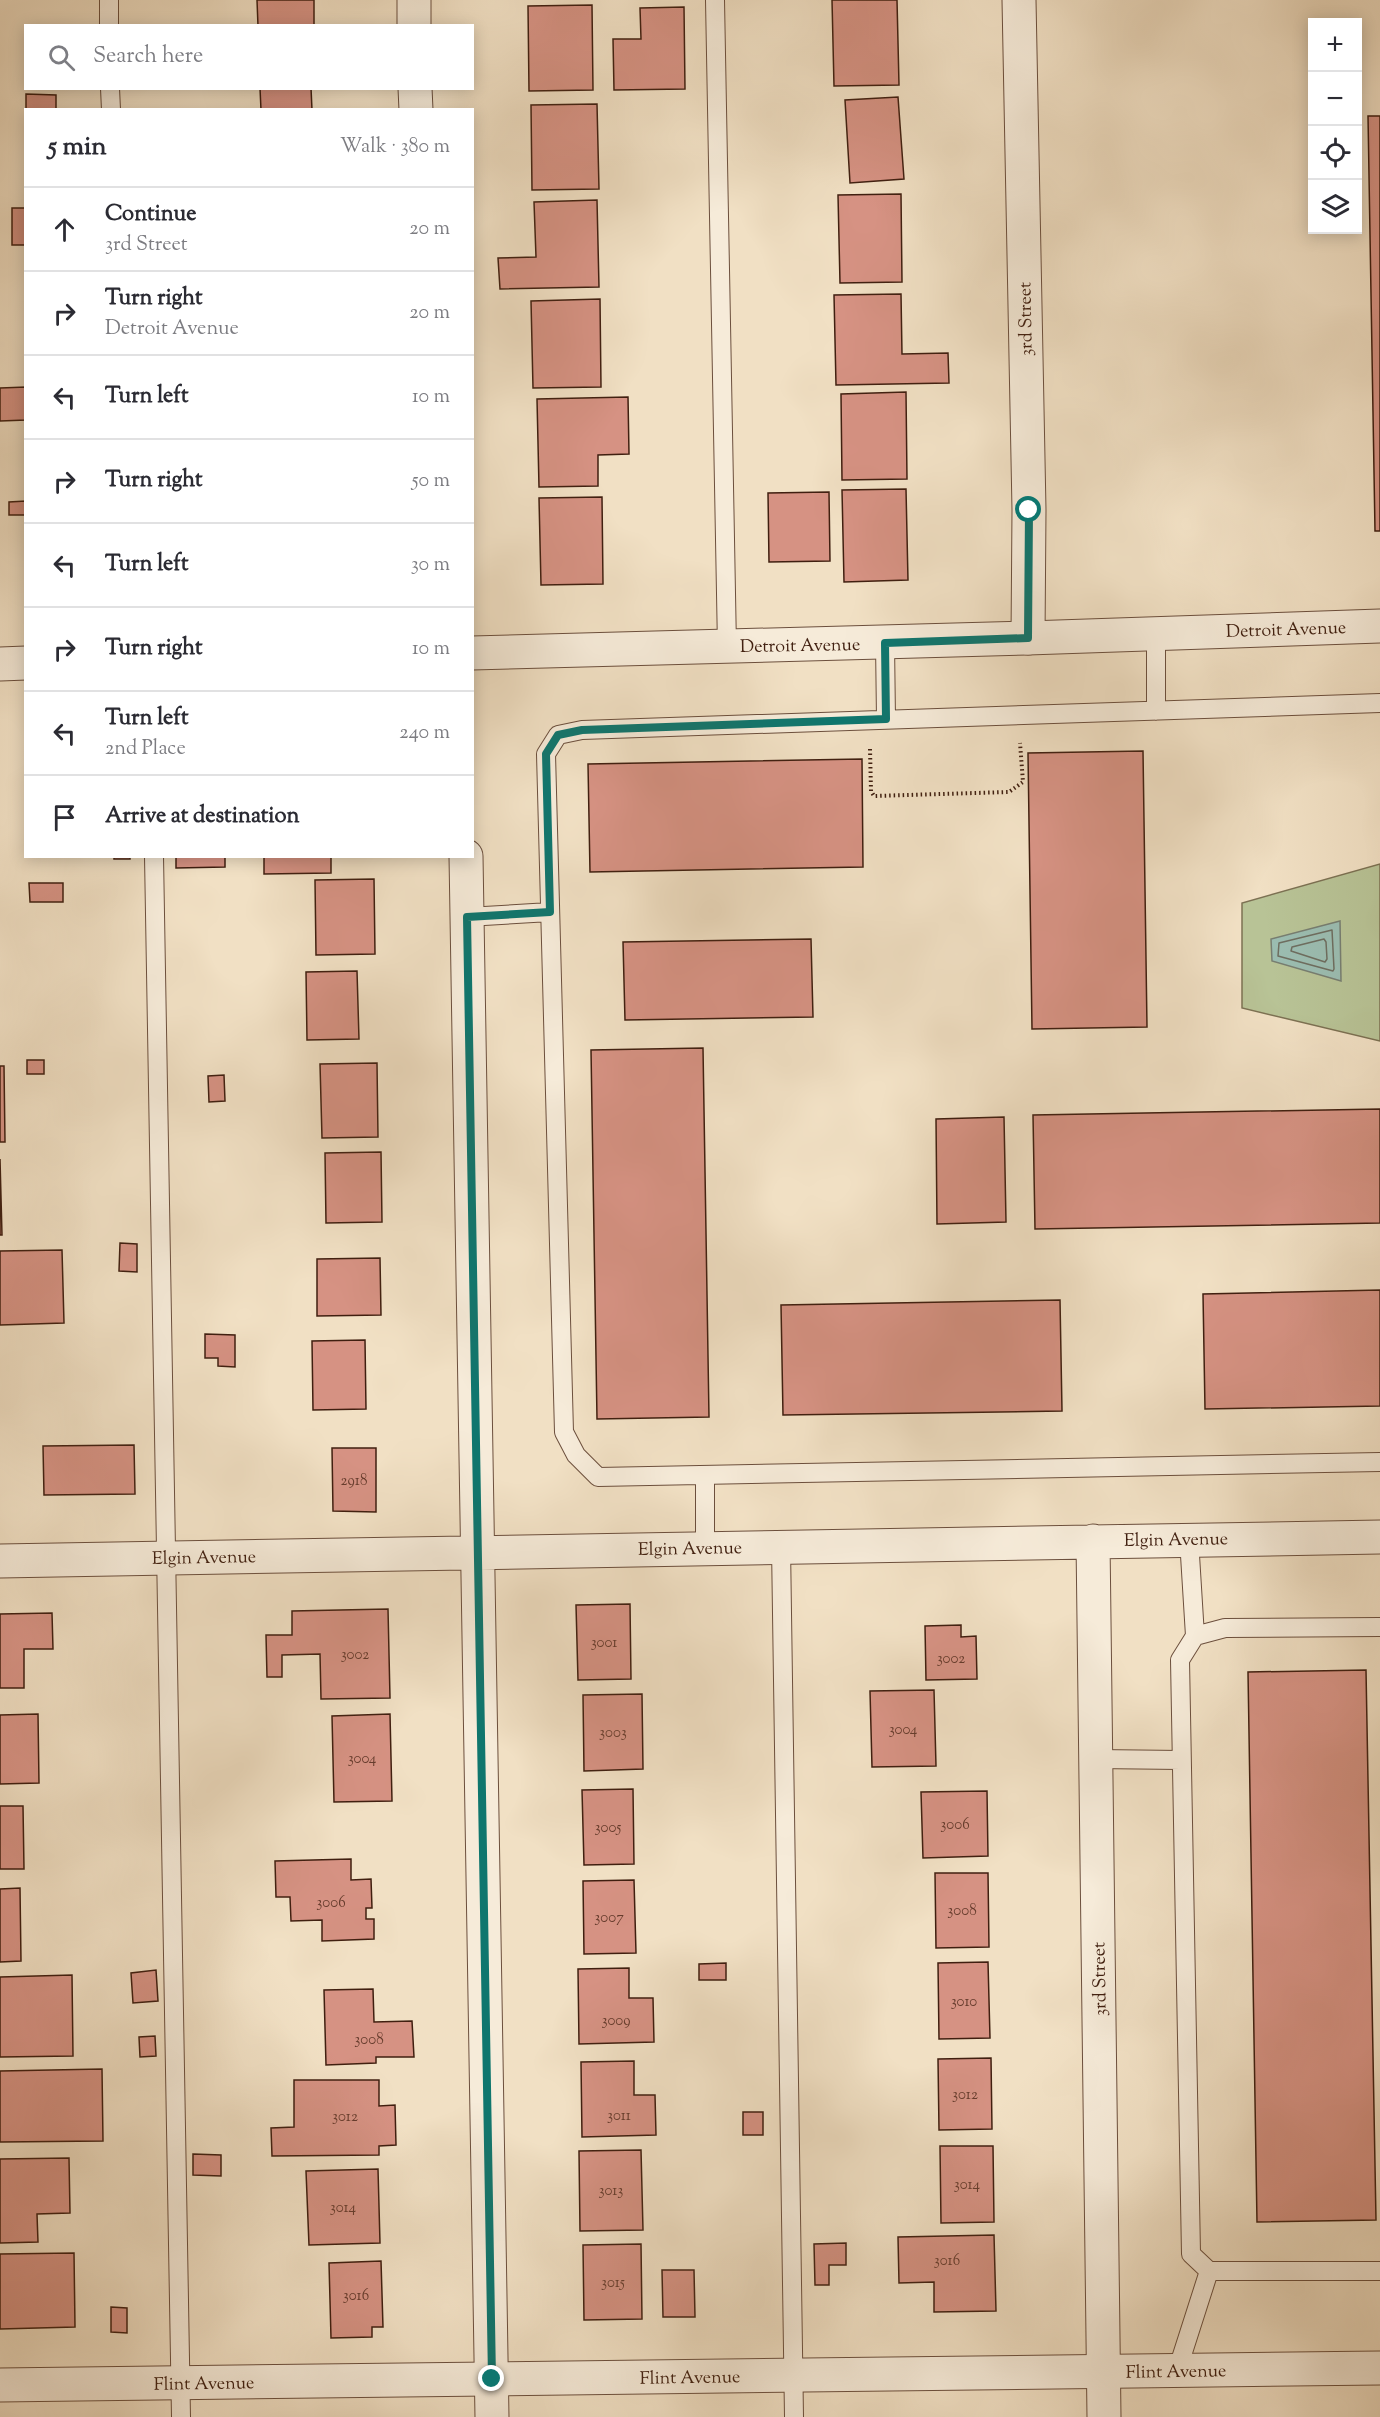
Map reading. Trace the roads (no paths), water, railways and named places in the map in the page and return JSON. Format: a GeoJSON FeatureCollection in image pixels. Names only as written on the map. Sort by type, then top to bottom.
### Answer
{"type":"FeatureCollection","features":[{"type":"Feature","properties":{"kind":"street"},"geometry":{"type":"LineString","coordinates":[[414,0],[414,24]]}},
{"type":"Feature","properties":{"kind":"street","name":"3rd Street"},"geometry":{"type":"LineString","coordinates":[[1019,0],[1029,510],[1028,638]]}},
{"type":"Feature","properties":{"kind":"street"},"geometry":{"type":"LineString","coordinates":[[416,90],[416,108]]}},
{"type":"Feature","properties":{"kind":"street","name":"Detroit Avenue"},"geometry":{"type":"LineString","coordinates":[[474,653],[885,643],[1380,626]]}},
{"type":"Feature","properties":{"kind":"street"},"geometry":{"type":"LineString","coordinates":[[0,664],[24,663]]}},
{"type":"Feature","properties":{"kind":"street"},"geometry":{"type":"LineString","coordinates":[[466,858],[492,2417]]}},
{"type":"Feature","properties":{"kind":"street","name":"Elgin Avenue"},"geometry":{"type":"LineString","coordinates":[[0,1561],[1380,1537]]}},
{"type":"Feature","properties":{"kind":"street","name":"3rd Street"},"geometry":{"type":"LineString","coordinates":[[1093,1541],[1104,2417]]}},
{"type":"Feature","properties":{"kind":"street","name":"Flint Avenue"},"geometry":{"type":"LineString","coordinates":[[0,2385],[1380,2368]]}},
{"type":"Feature","properties":{"kind":"lane"},"geometry":{"type":"LineString","coordinates":[[109,0],[109,24]]}},
{"type":"Feature","properties":{"kind":"lane"},"geometry":{"type":"LineString","coordinates":[[715,0],[727,646]]}},
{"type":"Feature","properties":{"kind":"lane"},"geometry":{"type":"LineString","coordinates":[[110,90],[111,108]]}},
{"type":"Feature","properties":{"kind":"lane"},"geometry":{"type":"LineString","coordinates":[[1156,634],[1156,711]]}},
{"type":"Feature","properties":{"kind":"lane"},"geometry":{"type":"LineString","coordinates":[[877,720],[885,643]]}},
{"type":"Feature","properties":{"kind":"lane"},"geometry":{"type":"LineString","coordinates":[[1380,703],[582,730],[558,735],[546,754],[564,1431],[576,1455],[598,1477],[1380,1462]]}},
{"type":"Feature","properties":{"kind":"lane"},"geometry":{"type":"LineString","coordinates":[[154,858],[181,2417]]}},
{"type":"Feature","properties":{"kind":"lane"},"geometry":{"type":"LineString","coordinates":[[467,917],[550,912]]}},
{"type":"Feature","properties":{"kind":"lane"},"geometry":{"type":"LineString","coordinates":[[705,1475],[705,1548]]}},
{"type":"Feature","properties":{"kind":"lane"},"geometry":{"type":"LineString","coordinates":[[1189,1539],[1195,1636],[1180,1660],[1191,2254],[1209,2271],[1380,2271]]}},
{"type":"Feature","properties":{"kind":"lane"},"geometry":{"type":"LineString","coordinates":[[781,1546],[794,2417]]}},
{"type":"Feature","properties":{"kind":"lane"},"geometry":{"type":"LineString","coordinates":[[1195,1636],[1225,1628],[1380,1627]]}},
{"type":"Feature","properties":{"kind":"lane"},"geometry":{"type":"LineString","coordinates":[[1096,1759],[1181,1760]]}},
{"type":"Feature","properties":{"kind":"lane"},"geometry":{"type":"LineString","coordinates":[[1178,2371],[1209,2271]]}},
{"type":"Feature","properties":{"kind":"water"},"geometry":{"type":"Polygon","coordinates":[[[1340,921],[1341,981],[1272,961],[1271,939],[1340,921]]]}}]}
